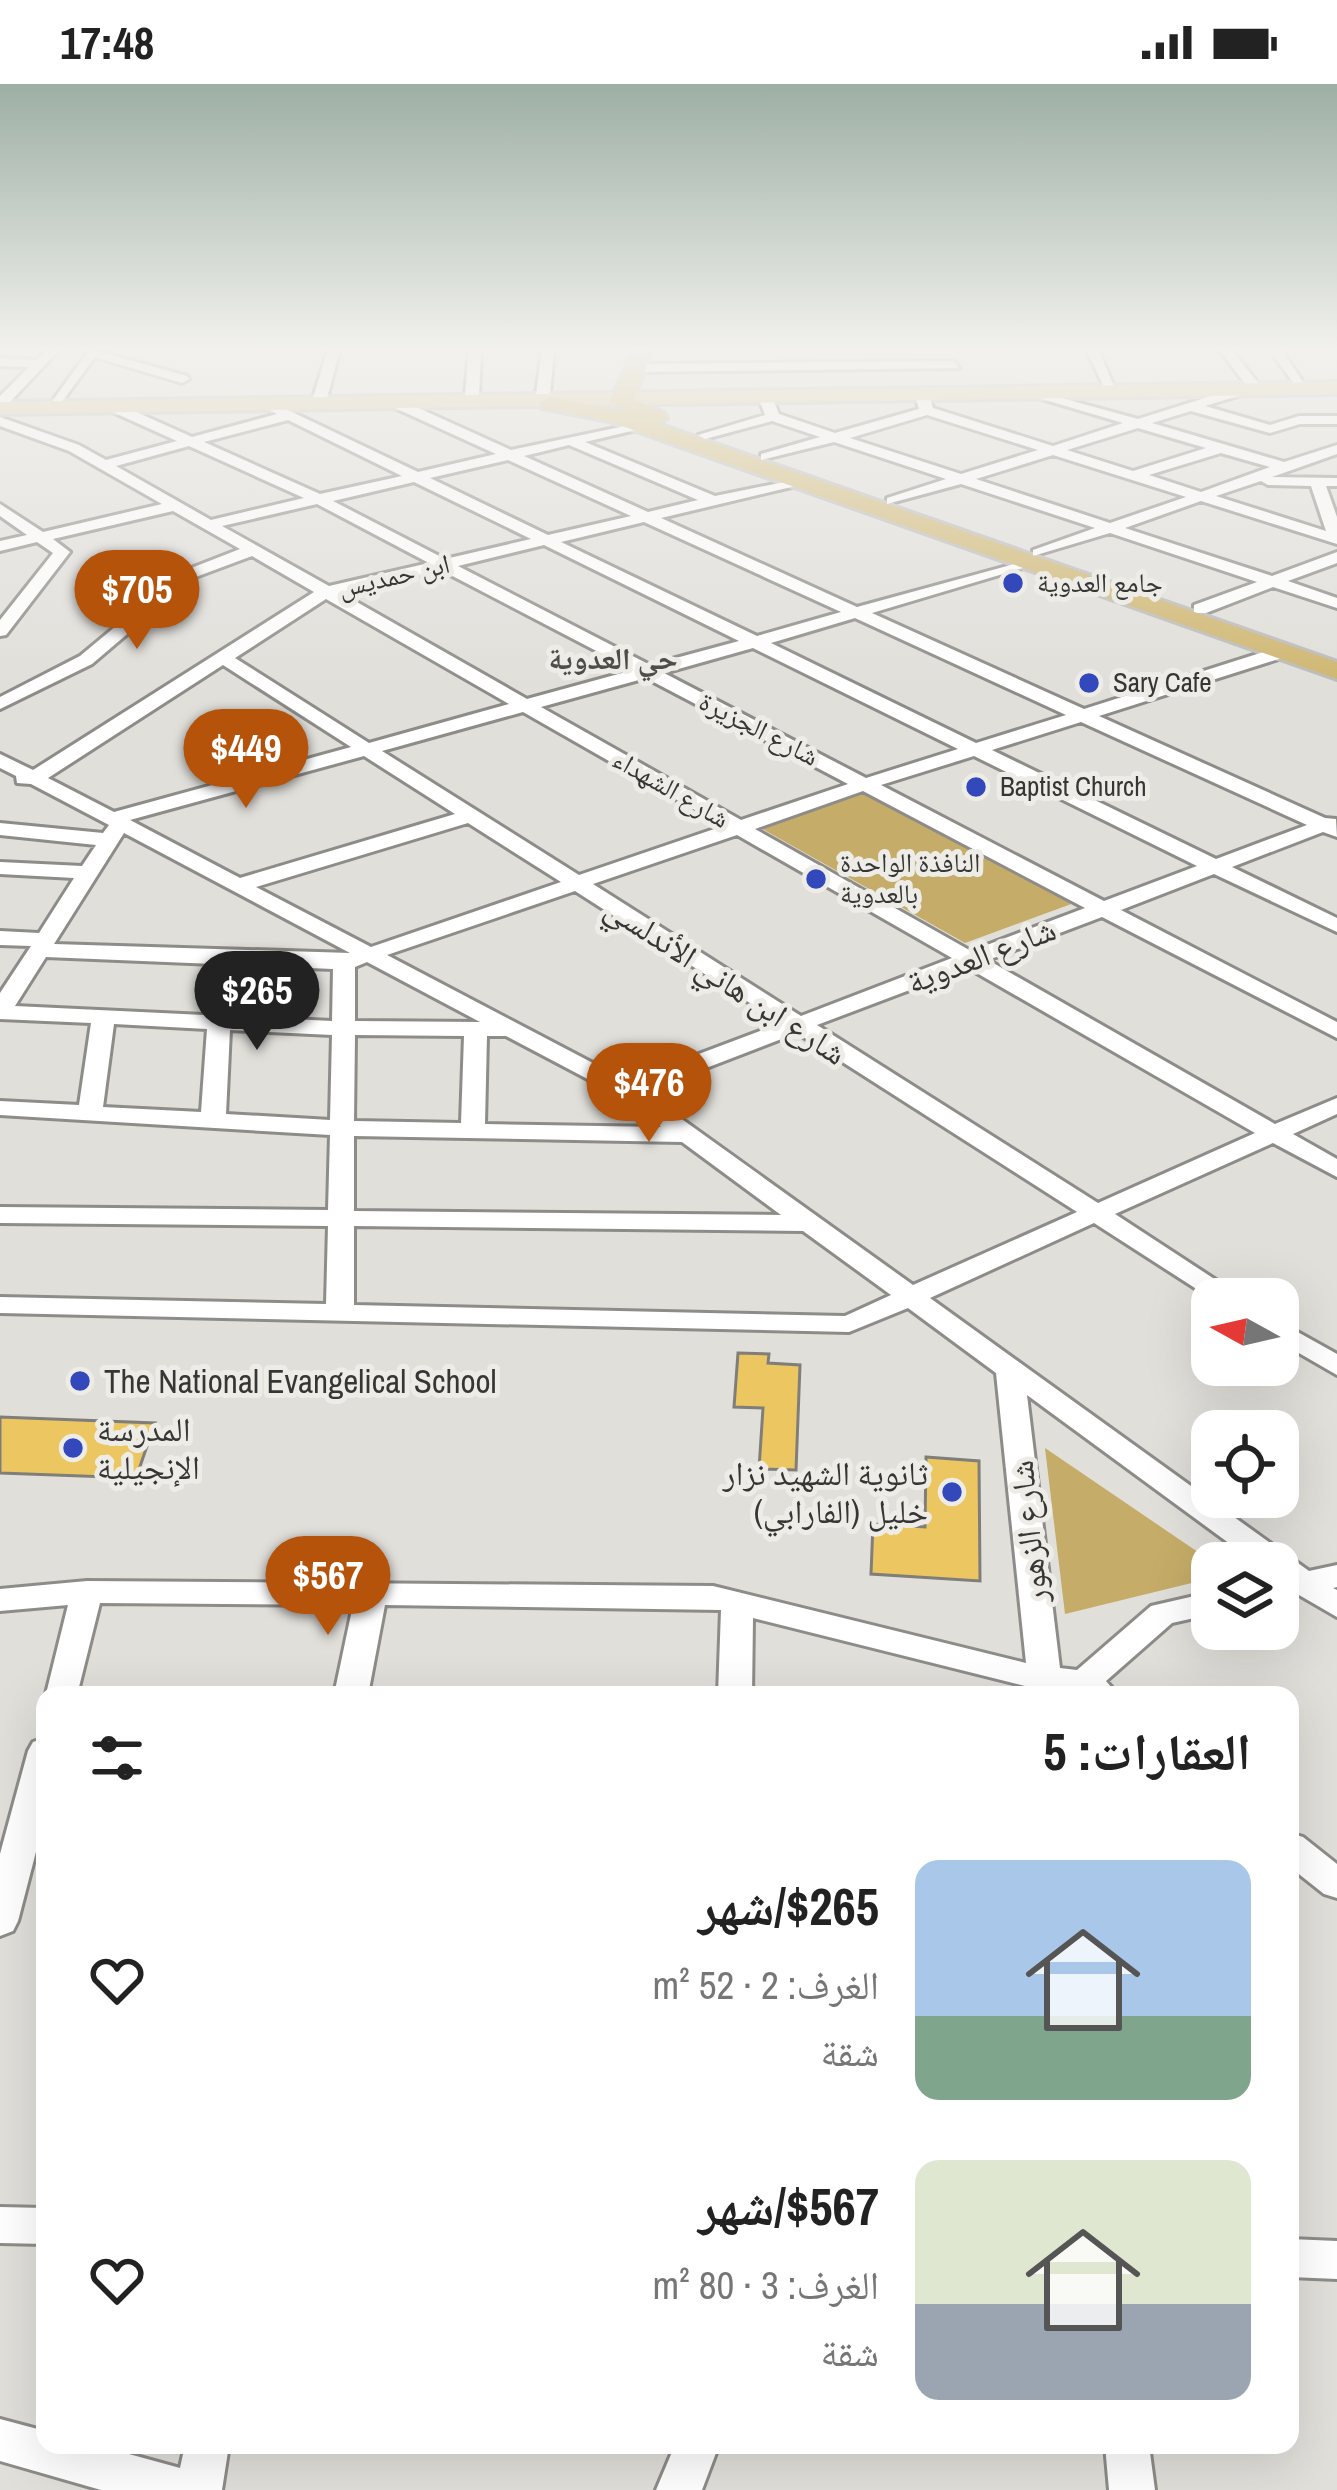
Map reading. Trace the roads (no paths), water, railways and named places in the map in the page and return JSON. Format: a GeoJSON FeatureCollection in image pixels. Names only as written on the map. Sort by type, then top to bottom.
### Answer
{"type":"FeatureCollection","features":[{"type":"Feature","properties":{"kind":"highway"},"geometry":{"type":"LineString","coordinates":[[762,461],[799,481],[1337,656]]}},
{"type":"Feature","properties":{"kind":"highway"},"geometry":{"type":"LineString","coordinates":[[778,461],[1337,671]]}},
{"type":"Feature","properties":{"kind":"street","name":"شارع الشهداء"},"geometry":{"type":"LineString","coordinates":[[97,461],[1337,1169]]}},
{"type":"Feature","properties":{"kind":"street"},"geometry":{"type":"LineString","coordinates":[[104,465],[118,461]]}},
{"type":"Feature","properties":{"kind":"street","name":"شارع الجزيرة"},"geometry":{"type":"LineString","coordinates":[[238,461],[319,499],[1337,1031]]}},
{"type":"Feature","properties":{"kind":"street"},"geometry":{"type":"LineString","coordinates":[[382,461],[1337,926]]}},
{"type":"Feature","properties":{"kind":"street"},"geometry":{"type":"LineString","coordinates":[[208,525],[483,461]]}},
{"type":"Feature","properties":{"kind":"street"},"geometry":{"type":"LineString","coordinates":[[524,461],[1332,825]]}},
{"type":"Feature","properties":{"kind":"street"},"geometry":{"type":"LineString","coordinates":[[619,461],[713,501]]}},
{"type":"Feature","properties":{"kind":"street"},"geometry":{"type":"LineString","coordinates":[[906,461],[1337,603]]}},
{"type":"Feature","properties":{"kind":"street"},"geometry":{"type":"LineString","coordinates":[[892,501],[1021,461]]}},
{"type":"Feature","properties":{"kind":"street"},"geometry":{"type":"LineString","coordinates":[[1089,461],[1337,539],[1334,519],[1317,482]]}},
{"type":"Feature","properties":{"kind":"street"},"geometry":{"type":"LineString","coordinates":[[1135,475],[1179,461]]}},
{"type":"Feature","properties":{"kind":"street"},"geometry":{"type":"LineString","coordinates":[[1265,461],[1284,467]]}},
{"type":"Feature","properties":{"kind":"street"},"geometry":{"type":"LineString","coordinates":[[0,829],[114,827],[1034,557],[1301,461]]}},
{"type":"Feature","properties":{"kind":"street"},"geometry":{"type":"LineString","coordinates":[[1246,480],[1337,482]]}},
{"type":"Feature","properties":{"kind":"street","name":"ابن حمديس"},"geometry":{"type":"LineString","coordinates":[[34,778],[326,592],[799,481]]}},
{"type":"Feature","properties":{"kind":"street"},"geometry":{"type":"LineString","coordinates":[[0,546],[176,506]]}},
{"type":"Feature","properties":{"kind":"street"},"geometry":{"type":"LineString","coordinates":[[0,509],[62,552],[0,631]]}},
{"type":"Feature","properties":{"kind":"street"},"geometry":{"type":"LineString","coordinates":[[0,704],[86,660],[187,575],[253,550]]}},
{"type":"Feature","properties":{"kind":"street"},"geometry":{"type":"LineString","coordinates":[[1200,609],[1337,557]]}},
{"type":"Feature","properties":{"kind":"street"},"geometry":{"type":"LineString","coordinates":[[0,592],[31,592]]}},
{"type":"Feature","properties":{"kind":"street"},"geometry":{"type":"LineString","coordinates":[[0,938],[42,945],[355,957],[866,784],[1282,652]]}},
{"type":"Feature","properties":{"kind":"street","name":"شارع ابن هاني الأندلسي"},"geometry":{"type":"LineString","coordinates":[[224,658],[1198,1278]]}},
{"type":"Feature","properties":{"kind":"street"},"geometry":{"type":"LineString","coordinates":[[0,760],[114,827],[238,885],[355,957],[516,1029],[626,1090],[1241,1542]]}},
{"type":"Feature","properties":{"kind":"street"},"geometry":{"type":"LineString","coordinates":[[0,781],[34,778]]}},
{"type":"Feature","properties":{"kind":"street"},"geometry":{"type":"LineString","coordinates":[[238,885],[470,816]]}},
{"type":"Feature","properties":{"kind":"street","name":"شارع العدوية"},"geometry":{"type":"LineString","coordinates":[[626,1090],[1332,825]]}},
{"type":"Feature","properties":{"kind":"street"},"geometry":{"type":"LineString","coordinates":[[114,827],[0,1011],[340,1028],[516,1029]]}},
{"type":"Feature","properties":{"kind":"street"},"geometry":{"type":"LineString","coordinates":[[0,868],[88,872]]}},
{"type":"Feature","properties":{"kind":"street"},"geometry":{"type":"LineString","coordinates":[[340,1313],[340,1028],[355,957]]}},
{"type":"Feature","properties":{"kind":"street"},"geometry":{"type":"LineString","coordinates":[[90,1112],[103,1017]]}},
{"type":"Feature","properties":{"kind":"street"},"geometry":{"type":"LineString","coordinates":[[213,1120],[219,1022]]}},
{"type":"Feature","properties":{"kind":"street"},"geometry":{"type":"LineString","coordinates":[[472,1131],[476,1028]]}},
{"type":"Feature","properties":{"kind":"street"},"geometry":{"type":"LineString","coordinates":[[0,1305],[849,1324],[1337,1105]]}},
{"type":"Feature","properties":{"kind":"street"},"geometry":{"type":"LineString","coordinates":[[0,1108],[342,1128],[687,1135]]}},
{"type":"Feature","properties":{"kind":"street"},"geometry":{"type":"LineString","coordinates":[[0,1215],[808,1223]]}},
{"type":"Feature","properties":{"kind":"street"},"geometry":{"type":"LineString","coordinates":[[1299,1342],[1337,1366]]}},
{"type":"Feature","properties":{"kind":"street","name":"شارع الزهور"},"geometry":{"type":"LineString","coordinates":[[1010,1369],[1046,1686]]}},
{"type":"Feature","properties":{"kind":"street"},"geometry":{"type":"LineString","coordinates":[[1299,1575],[1337,1576]]}},
{"type":"Feature","properties":{"kind":"street"},"geometry":{"type":"LineString","coordinates":[[1299,1583],[1337,1606]]}},
{"type":"Feature","properties":{"kind":"street"},"geometry":{"type":"LineString","coordinates":[[0,1600],[87,1592],[713,1597],[1042,1686]]}},
{"type":"Feature","properties":{"kind":"street"},"geometry":{"type":"LineString","coordinates":[[62,1686],[87,1592]]}},
{"type":"Feature","properties":{"kind":"street"},"geometry":{"type":"LineString","coordinates":[[353,1686],[371,1594]]}},
{"type":"Feature","properties":{"kind":"street"},"geometry":{"type":"LineString","coordinates":[[735,1686],[736,1603]]}},
{"type":"Feature","properties":{"kind":"street"},"geometry":{"type":"LineString","coordinates":[[1093,1686],[1162,1614],[1191,1608]]}},
{"type":"Feature","properties":{"kind":"street"},"geometry":{"type":"LineString","coordinates":[[1,1912],[36,1783]]}},
{"type":"Feature","properties":{"kind":"street"},"geometry":{"type":"LineString","coordinates":[[1299,1854],[1337,1884]]}},
{"type":"Feature","properties":{"kind":"street"},"geometry":{"type":"LineString","coordinates":[[0,2225],[36,2226]]}},
{"type":"Feature","properties":{"kind":"street"},"geometry":{"type":"LineString","coordinates":[[1299,2258],[1337,2260]]}},
{"type":"Feature","properties":{"kind":"street"},"geometry":{"type":"LineString","coordinates":[[0,2440],[36,2450]]}},
{"type":"Feature","properties":{"kind":"street"},"geometry":{"type":"LineString","coordinates":[[50,2454],[179,2490]]}},
{"type":"Feature","properties":{"kind":"street"},"geometry":{"type":"LineString","coordinates":[[199,2490],[205,2454]]}},
{"type":"Feature","properties":{"kind":"street"},"geometry":{"type":"LineString","coordinates":[[679,2490],[694,2454]]}},
{"type":"Feature","properties":{"kind":"street"},"geometry":{"type":"LineString","coordinates":[[1128,2454],[1132,2490]]}},
{"type":"Feature","properties":{"kind":"place","name":"جامع العدوية"},"geometry":{"type":"Point","coordinates":[1013,583]}},
{"type":"Feature","properties":{"kind":"place","name":"Sary Cafe"},"geometry":{"type":"Point","coordinates":[1089,683]}},
{"type":"Feature","properties":{"kind":"place","name":"Baptist Church"},"geometry":{"type":"Point","coordinates":[976,787]}},
{"type":"Feature","properties":{"kind":"place","name":"النافذة الواحدة بالعدوية"},"geometry":{"type":"Point","coordinates":[816,879]}},
{"type":"Feature","properties":{"kind":"place","name":"The National Evangelical School"},"geometry":{"type":"Point","coordinates":[80,1381]}},
{"type":"Feature","properties":{"kind":"place","name":"المدرسة الإنجيلية"},"geometry":{"type":"Point","coordinates":[73,1448]}},
{"type":"Feature","properties":{"kind":"place","name":"ثانوية الشهيد نزار خليل (الفارابي)"},"geometry":{"type":"Point","coordinates":[952,1492]}},
{"type":"Feature","properties":{"kind":"district","name":"حي العدوية"},"geometry":{"type":"Point","coordinates":[613,659]}}]}
